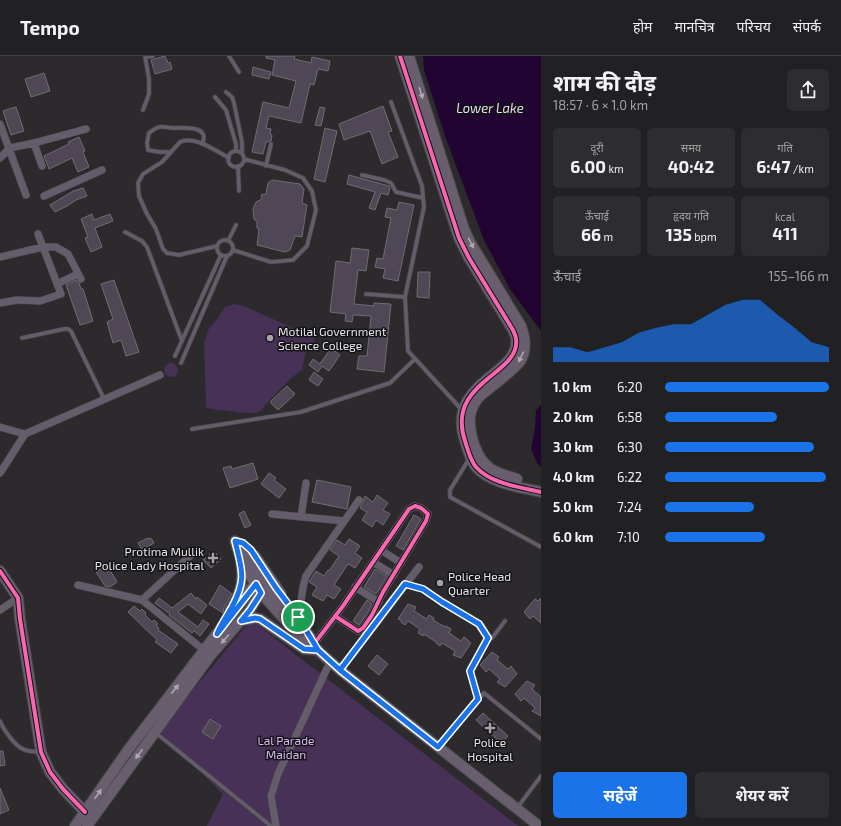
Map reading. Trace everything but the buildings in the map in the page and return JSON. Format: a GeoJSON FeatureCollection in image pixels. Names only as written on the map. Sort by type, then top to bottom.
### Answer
{"type":"FeatureCollection","features":[{"type":"Feature","properties":{"kind":"main road"},"geometry":{"type":"LineString","coordinates":[[400,56],[459,238],[469,258],[514,330],[516,340],[515,349],[511,357],[505,365],[477,388],[468,399],[463,411],[462,422],[464,437],[470,457],[476,467],[490,477],[541,492]]}},
{"type":"Feature","properties":{"kind":"main road"},"geometry":{"type":"LineString","coordinates":[[409,56],[464,229],[470,242],[524,333],[525,348],[521,361],[475,402],[470,416],[472,436],[482,461],[491,469],[503,475],[541,485]]}},
{"type":"Feature","properties":{"kind":"main road"},"geometry":{"type":"LineString","coordinates":[[235,541],[243,543],[251,550],[276,588],[298,617],[316,647]]}},
{"type":"Feature","properties":{"kind":"main road"},"geometry":{"type":"LineString","coordinates":[[217,634],[220,626],[239,594],[242,583],[240,560],[235,541]]}},
{"type":"Feature","properties":{"kind":"main road"},"geometry":{"type":"LineString","coordinates":[[235,541],[245,552],[260,585],[306,631]]}},
{"type":"Feature","properties":{"kind":"main road"},"geometry":{"type":"LineString","coordinates":[[240,560],[291,627],[316,647],[330,662],[539,826]]}},
{"type":"Feature","properties":{"kind":"main road"},"geometry":{"type":"LineString","coordinates":[[0,571],[18,598],[20,619],[42,752],[50,772],[63,789],[85,812]]}},
{"type":"Feature","properties":{"kind":"main road"},"geometry":{"type":"LineString","coordinates":[[87,826],[210,656],[250,610],[260,585]]}},
{"type":"Feature","properties":{"kind":"main road"},"geometry":{"type":"LineString","coordinates":[[75,826],[128,750],[217,634],[260,585]]}},
{"type":"Feature","properties":{"kind":"main road"},"geometry":{"type":"LineString","coordinates":[[241,621],[255,618],[260,619],[304,649],[316,647]]}},
{"type":"Feature","properties":{"kind":"street"},"geometry":{"type":"LineString","coordinates":[[0,124],[26,195]]}},
{"type":"Feature","properties":{"kind":"street"},"geometry":{"type":"LineString","coordinates":[[0,158],[10,148],[86,129]]}},
{"type":"Feature","properties":{"kind":"street"},"geometry":{"type":"LineString","coordinates":[[34,143],[42,166]]}},
{"type":"Feature","properties":{"kind":"street"},"geometry":{"type":"LineString","coordinates":[[44,196],[102,170]]}},
{"type":"Feature","properties":{"kind":"street"},"geometry":{"type":"LineString","coordinates":[[0,303],[17,300],[40,300],[61,294],[38,234]]}},
{"type":"Feature","properties":{"kind":"street"},"geometry":{"type":"LineString","coordinates":[[0,257],[43,247],[56,247],[68,254],[80,277],[57,284]]}},
{"type":"Feature","properties":{"kind":"street"},"geometry":{"type":"LineString","coordinates":[[0,473],[25,434],[160,375]]}},
{"type":"Feature","properties":{"kind":"street"},"geometry":{"type":"LineString","coordinates":[[0,427],[25,434]]}},
{"type":"Feature","properties":{"kind":"street"},"geometry":{"type":"LineString","coordinates":[[301,517],[306,483]]}},
{"type":"Feature","properties":{"kind":"street"},"geometry":{"type":"LineString","coordinates":[[298,617],[301,606],[302,588],[306,576],[359,500]]}},
{"type":"Feature","properties":{"kind":"street"},"geometry":{"type":"LineString","coordinates":[[316,647],[335,616],[409,509],[415,506],[421,508],[428,514],[426,521],[363,628],[358,631],[335,616]]}},
{"type":"Feature","properties":{"kind":"street"},"geometry":{"type":"LineString","coordinates":[[272,514],[344,521]]}},
{"type":"Feature","properties":{"kind":"street"},"geometry":{"type":"LineString","coordinates":[[381,550],[401,563]]}},
{"type":"Feature","properties":{"kind":"street"},"geometry":{"type":"LineString","coordinates":[[142,600],[192,554]]}},
{"type":"Feature","properties":{"kind":"street"},"geometry":{"type":"LineString","coordinates":[[373,562],[394,575]]}},
{"type":"Feature","properties":{"kind":"street"},"geometry":{"type":"LineString","coordinates":[[340,670],[419,567]]}},
{"type":"Feature","properties":{"kind":"street"},"geometry":{"type":"LineString","coordinates":[[78,586],[142,600],[205,651]]}},
{"type":"Feature","properties":{"kind":"street"},"geometry":{"type":"LineString","coordinates":[[356,587],[378,602]]}},
{"type":"Feature","properties":{"kind":"street"},"geometry":{"type":"LineString","coordinates":[[0,610],[18,598]]}},
{"type":"Feature","properties":{"kind":"street"},"geometry":{"type":"LineString","coordinates":[[276,826],[271,796],[278,774],[330,662]]}},
{"type":"Feature","properties":{"kind":"lane"},"geometry":{"type":"LineString","coordinates":[[143,110],[149,94],[149,79],[146,57],[153,56]]}},
{"type":"Feature","properties":{"kind":"lane"},"geometry":{"type":"LineString","coordinates":[[229,56],[240,72]]}},
{"type":"Feature","properties":{"kind":"lane"},"geometry":{"type":"LineString","coordinates":[[226,92],[232,97],[242,142],[242,153],[244,160]]}},
{"type":"Feature","properties":{"kind":"lane"},"geometry":{"type":"LineString","coordinates":[[215,97],[226,110],[236,144],[236,151]]}},
{"type":"Feature","properties":{"kind":"lane"},"geometry":{"type":"LineString","coordinates":[[391,102],[422,186],[424,207],[405,297],[408,351],[463,411]]}},
{"type":"Feature","properties":{"kind":"lane"},"geometry":{"type":"LineString","coordinates":[[226,110],[234,105]]}},
{"type":"Feature","properties":{"kind":"lane"},"geometry":{"type":"LineString","coordinates":[[171,152],[148,150],[148,133],[159,127],[198,130],[204,134],[202,144]]}},
{"type":"Feature","properties":{"kind":"lane"},"geometry":{"type":"LineString","coordinates":[[217,246],[179,255],[167,253],[163,249],[156,229],[139,196],[138,188],[140,179],[143,174],[162,162],[183,140],[191,140],[202,144],[229,158],[231,164],[238,166]]}},
{"type":"Feature","properties":{"kind":"lane"},"geometry":{"type":"LineString","coordinates":[[266,166],[271,144]]}},
{"type":"Feature","properties":{"kind":"lane"},"geometry":{"type":"LineString","coordinates":[[229,158],[230,154],[236,151],[242,153]]}},
{"type":"Feature","properties":{"kind":"lane"},"geometry":{"type":"LineString","coordinates":[[233,250],[270,262],[293,260],[307,246],[316,210],[312,191],[303,178],[285,170],[244,160]]}},
{"type":"Feature","properties":{"kind":"lane"},"geometry":{"type":"LineString","coordinates":[[238,166],[242,164],[244,160]]}},
{"type":"Feature","properties":{"kind":"lane"},"geometry":{"type":"LineString","coordinates":[[238,166],[240,191]]}},
{"type":"Feature","properties":{"kind":"lane"},"geometry":{"type":"LineString","coordinates":[[362,175],[391,183],[396,192],[423,198]]}},
{"type":"Feature","properties":{"kind":"lane"},"geometry":{"type":"LineString","coordinates":[[228,241],[236,225]]}},
{"type":"Feature","properties":{"kind":"lane"},"geometry":{"type":"LineString","coordinates":[[125,232],[142,241],[147,247],[182,341]]}},
{"type":"Feature","properties":{"kind":"lane"},"geometry":{"type":"LineString","coordinates":[[181,363],[228,256],[233,250],[232,244],[228,241],[220,241],[217,246],[218,252],[221,255],[228,256]]}},
{"type":"Feature","properties":{"kind":"lane"},"geometry":{"type":"LineString","coordinates":[[175,356],[221,255]]}},
{"type":"Feature","properties":{"kind":"lane"},"geometry":{"type":"LineString","coordinates":[[366,294],[405,297]]}},
{"type":"Feature","properties":{"kind":"lane"},"geometry":{"type":"LineString","coordinates":[[22,338],[64,329],[71,331],[104,400]]}},
{"type":"Feature","properties":{"kind":"lane"},"geometry":{"type":"LineString","coordinates":[[192,429],[301,412],[390,383],[415,359]]}},
{"type":"Feature","properties":{"kind":"lane"},"geometry":{"type":"LineString","coordinates":[[476,447],[450,490],[450,497],[541,547]]}},
{"type":"Feature","properties":{"kind":"lane"},"geometry":{"type":"LineString","coordinates":[[405,584],[423,589],[479,624],[488,638]]}},
{"type":"Feature","properties":{"kind":"lane"},"geometry":{"type":"LineString","coordinates":[[478,699],[470,671],[488,638],[492,638],[505,621]]}},
{"type":"Feature","properties":{"kind":"lane"},"geometry":{"type":"LineString","coordinates":[[438,747],[484,693],[541,740]]}},
{"type":"Feature","properties":{"kind":"lane"},"geometry":{"type":"LineString","coordinates":[[0,721],[6,732],[20,748],[27,751],[42,752]]}},
{"type":"Feature","properties":{"kind":"lane"},"geometry":{"type":"LineString","coordinates":[[155,732],[271,826]]}},
{"type":"Feature","properties":{"kind":"lane"},"geometry":{"type":"LineString","coordinates":[[516,809],[541,776]]}},
{"type":"Feature","properties":{"kind":"green space"},"geometry":{"type":"Polygon","coordinates":[[[234,304],[244,306],[315,338],[311,347],[305,354],[302,370],[291,378],[262,410],[256,413],[206,408],[204,343],[208,330],[225,307],[234,304]]]}},
{"type":"Feature","properties":{"kind":"green space"},"geometry":{"type":"Polygon","coordinates":[[[171,363],[176,365],[178,370],[176,375],[171,377],[166,375],[164,370],[166,365],[171,363]]]}},
{"type":"Feature","properties":{"kind":"green space","name":"Lal Parade Maidan"},"geometry":{"type":"Polygon","coordinates":[[[251,620],[518,826],[207,826],[223,794],[159,731],[251,620]]]}},
{"type":"Feature","properties":{"kind":"water","name":"Lower Lake"},"geometry":{"type":"Polygon","coordinates":[[[423,56],[541,56],[541,331],[510,289],[484,240],[445,136],[424,70],[423,56]]]}},
{"type":"Feature","properties":{"kind":"water"},"geometry":{"type":"Polygon","coordinates":[[[541,405],[541,467],[538,465],[531,449],[535,429],[536,410],[541,405]]]}},
{"type":"Feature","properties":{"kind":"cycle path"},"geometry":{"type":"LineString","coordinates":[[400,56],[459,238],[469,258],[513,330],[516,338],[514,351],[507,362],[474,392],[465,405],[462,421],[468,451],[472,461],[482,473],[506,484],[541,492]]}},
{"type":"Feature","properties":{"kind":"cycle path"},"geometry":{"type":"LineString","coordinates":[[314,644],[343,606],[409,509],[415,506],[421,508],[428,514],[426,521],[363,628],[358,631],[335,616]]}},
{"type":"Feature","properties":{"kind":"cycle path"},"geometry":{"type":"LineString","coordinates":[[0,571],[18,598],[41,752],[50,772],[63,789],[85,812]]}},
{"type":"Feature","properties":{"kind":"place","name":"Motilal Government Science College"},"geometry":{"type":"Point","coordinates":[270,338]}},
{"type":"Feature","properties":{"kind":"place","name":"Protima Mullik Police Lady Hospital"},"geometry":{"type":"Point","coordinates":[213,558]}},
{"type":"Feature","properties":{"kind":"place","name":"Police Head Quarter"},"geometry":{"type":"Point","coordinates":[440,583]}},
{"type":"Feature","properties":{"kind":"place","name":"Police Hospital"},"geometry":{"type":"Point","coordinates":[490,728]}},
{"type":"Feature","properties":{"kind":"route"},"geometry":{"type":"LineString","coordinates":[[298,617],[295,611],[276,588],[251,550],[243,543],[235,541],[240,560],[242,583],[239,594],[220,626],[217,634],[256,584],[261,593],[241,621],[255,618],[260,619],[304,649],[308,651],[318,650],[330,662],[340,670],[438,747],[478,699],[470,671],[488,638],[479,624],[423,589],[405,584],[340,670],[318,650],[298,617]]}}]}
